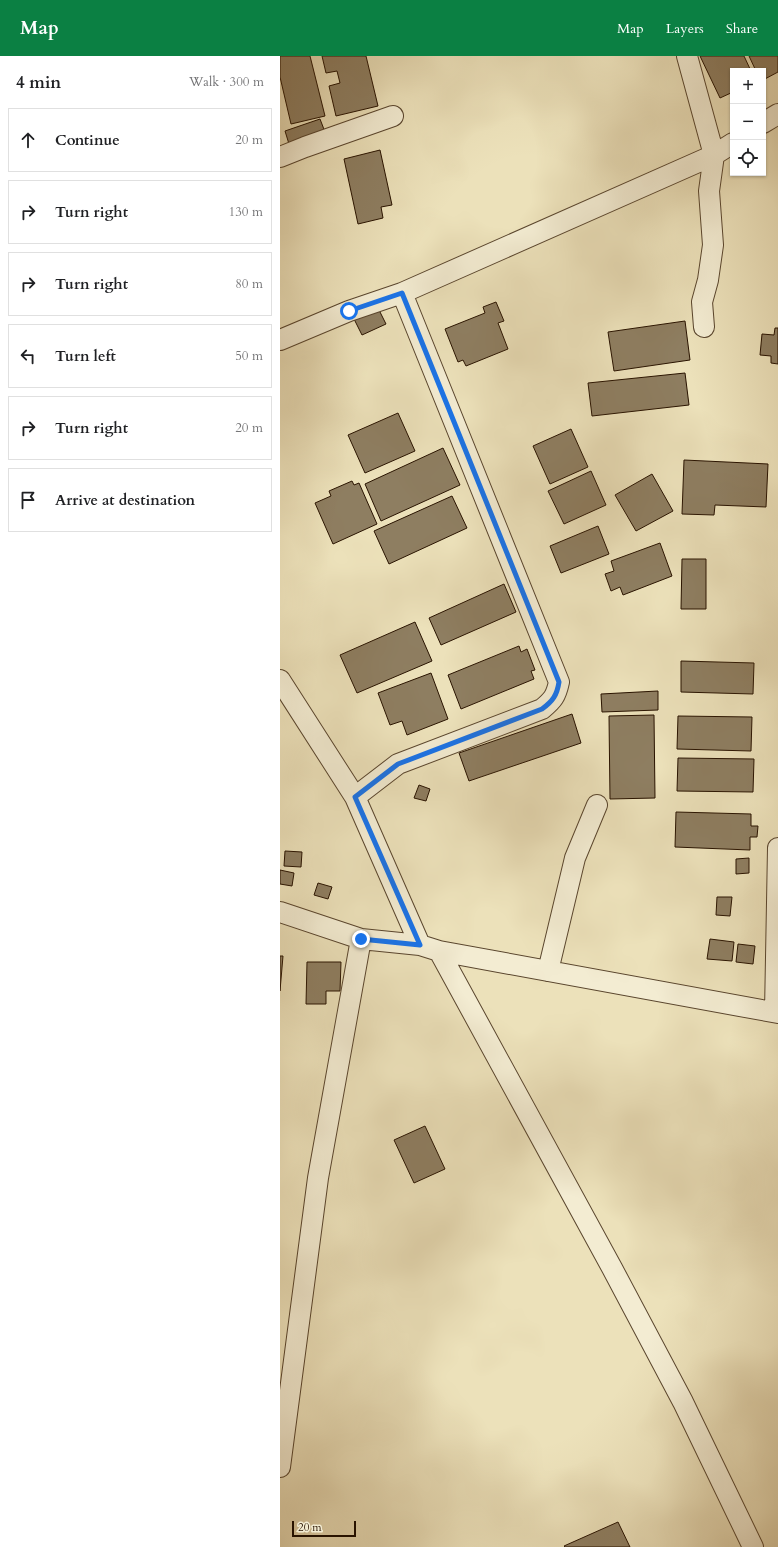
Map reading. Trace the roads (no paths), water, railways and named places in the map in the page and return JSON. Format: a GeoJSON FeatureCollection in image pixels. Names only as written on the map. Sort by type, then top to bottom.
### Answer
{"type":"FeatureCollection","features":[{"type":"Feature","properties":{"kind":"street"},"geometry":{"type":"LineString","coordinates":[[687,56],[714,155],[709,191],[713,245],[708,280],[702,302],[704,327]]}},
{"type":"Feature","properties":{"kind":"street"},"geometry":{"type":"LineString","coordinates":[[766,121],[778,114]]}},
{"type":"Feature","properties":{"kind":"street"},"geometry":{"type":"LineString","coordinates":[[280,157],[394,116]]}},
{"type":"Feature","properties":{"kind":"street"},"geometry":{"type":"LineString","coordinates":[[280,340],[349,311],[402,293],[714,155],[730,145]]}},
{"type":"Feature","properties":{"kind":"street"},"geometry":{"type":"LineString","coordinates":[[355,797],[398,764],[542,709],[552,701],[557,693],[559,682],[402,293]]}},
{"type":"Feature","properties":{"kind":"street"},"geometry":{"type":"LineString","coordinates":[[280,680],[355,797],[420,945]]}},
{"type":"Feature","properties":{"kind":"street"},"geometry":{"type":"LineString","coordinates":[[548,971],[575,858],[597,805]]}},
{"type":"Feature","properties":{"kind":"street"},"geometry":{"type":"LineString","coordinates":[[280,912],[361,939],[420,945],[439,951],[776,1013],[778,848]]}},
{"type":"Feature","properties":{"kind":"street"},"geometry":{"type":"LineString","coordinates":[[280,1467],[318,1178],[361,939]]}},
{"type":"Feature","properties":{"kind":"street"},"geometry":{"type":"LineString","coordinates":[[439,951],[612,1268],[683,1402],[753,1547]]}}]}
